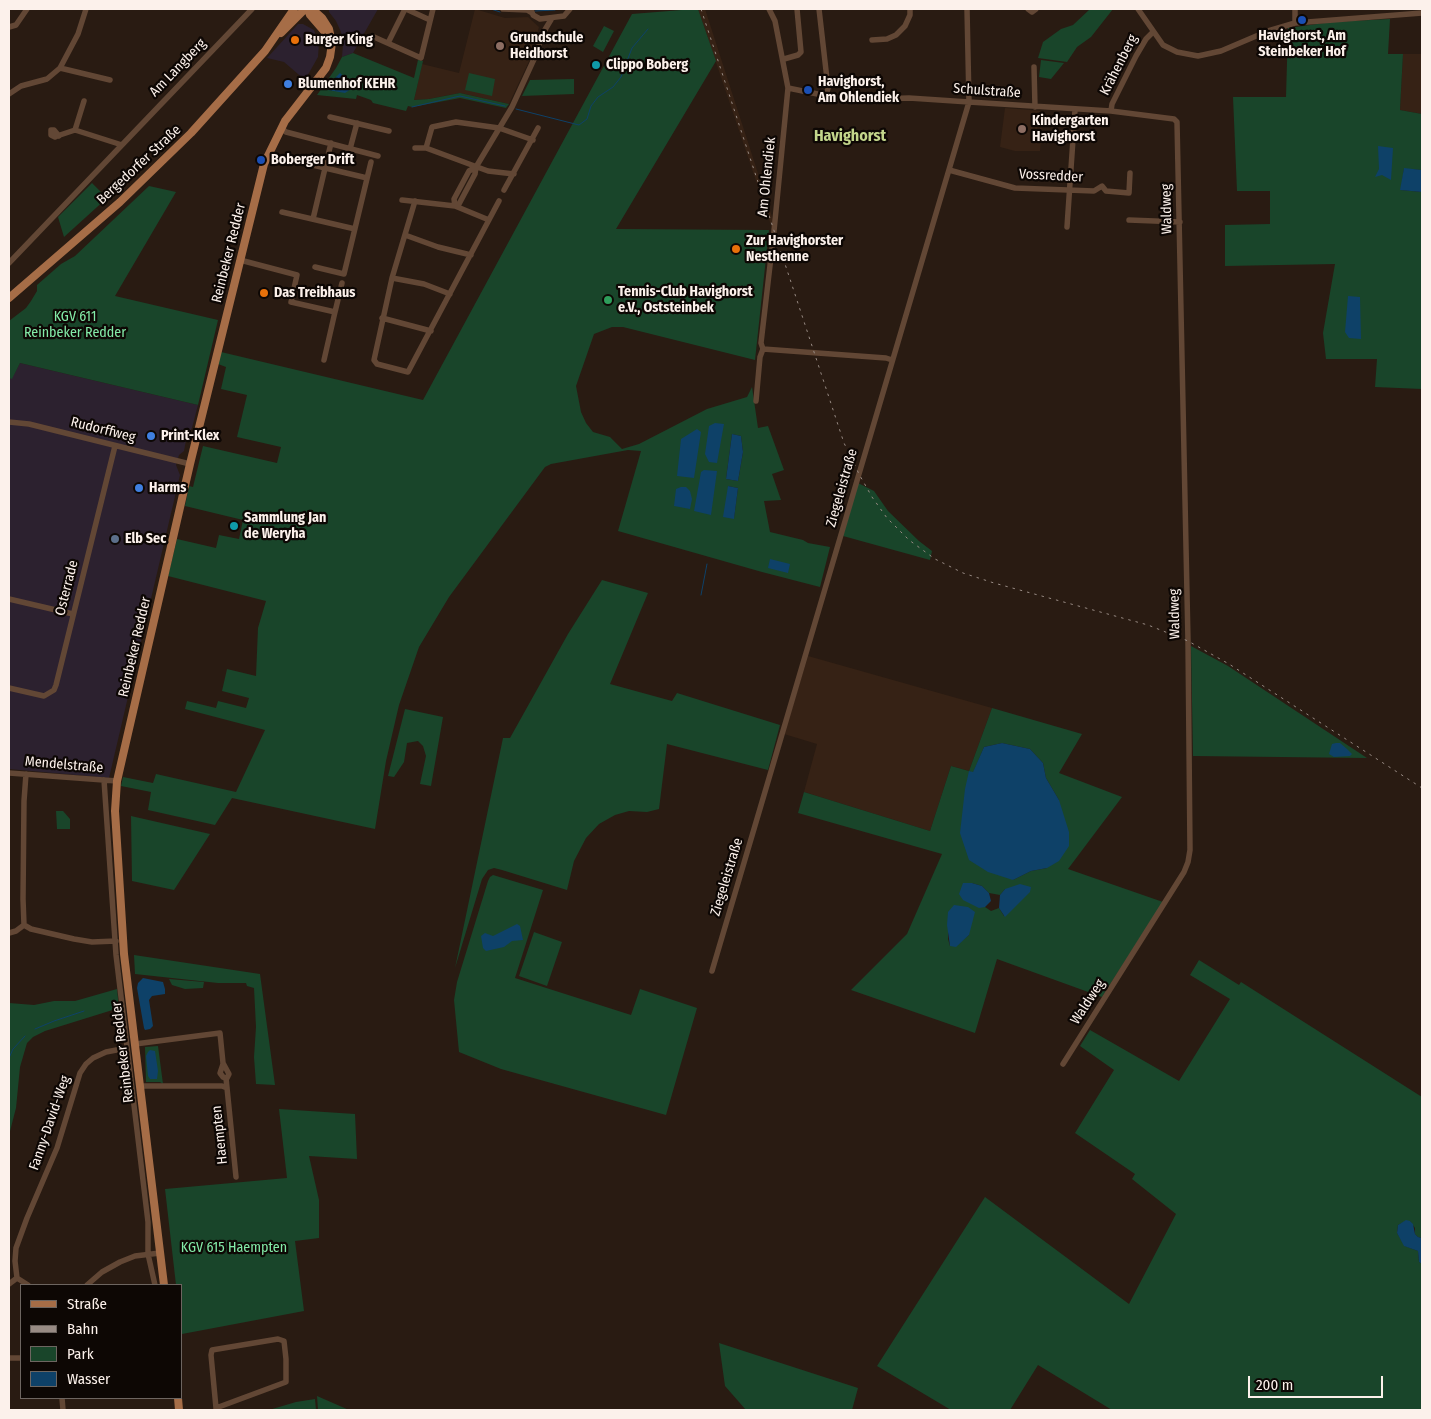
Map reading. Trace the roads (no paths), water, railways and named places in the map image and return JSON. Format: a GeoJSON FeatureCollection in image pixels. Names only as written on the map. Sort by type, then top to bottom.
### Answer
{"type":"FeatureCollection","features":[{"type":"Feature","properties":{"kind":"main road","name":"Bergedorfer Straße"},"geometry":{"type":"LineString","coordinates":[[11,295],[120,202],[191,133],[274,39],[294,9]]}},
{"type":"Feature","properties":{"kind":"main road","name":"Bergedorfer Straße"},"geometry":{"type":"LineString","coordinates":[[274,39],[309,9]]}},
{"type":"Feature","properties":{"kind":"main road","name":"Reinbeker Redder"},"geometry":{"type":"LineString","coordinates":[[164,1284],[140,1086],[131,1046],[115,811],[117,782],[190,464],[264,164],[281,128],[328,64],[330,57],[332,43],[327,26],[309,9]]}},
{"type":"Feature","properties":{"kind":"street"},"geometry":{"type":"LineString","coordinates":[[9,27],[16,25],[27,9]]}},
{"type":"Feature","properties":{"kind":"street"},"geometry":{"type":"LineString","coordinates":[[9,94],[21,86],[47,78],[60,68],[78,34],[86,9]]}},
{"type":"Feature","properties":{"kind":"street","name":"Am Langberg"},"geometry":{"type":"LineString","coordinates":[[9,263],[252,9]]}},
{"type":"Feature","properties":{"kind":"street"},"geometry":{"type":"LineString","coordinates":[[388,43],[406,9],[430,20]]}},
{"type":"Feature","properties":{"kind":"street"},"geometry":{"type":"LineString","coordinates":[[374,37],[421,58],[433,9]]}},
{"type":"Feature","properties":{"kind":"street"},"geometry":{"type":"LineString","coordinates":[[503,9],[528,10],[540,19],[564,16],[571,9]]}},
{"type":"Feature","properties":{"kind":"street","name":"Am Ohlendiek"},"geometry":{"type":"LineString","coordinates":[[756,401],[760,357],[763,349],[761,342],[788,88],[784,59],[775,21],[769,9]]}},
{"type":"Feature","properties":{"kind":"street"},"geometry":{"type":"LineString","coordinates":[[784,59],[798,56],[801,52],[797,9]]}},
{"type":"Feature","properties":{"kind":"street"},"geometry":{"type":"LineString","coordinates":[[819,9],[828,88],[826,96]]}},
{"type":"Feature","properties":{"kind":"street"},"geometry":{"type":"LineString","coordinates":[[872,40],[887,39],[896,35],[905,26],[910,15],[910,9]]}},
{"type":"Feature","properties":{"kind":"street","name":"Ziegeleistraße"},"geometry":{"type":"LineString","coordinates":[[712,971],[968,102],[967,9]]}},
{"type":"Feature","properties":{"kind":"street"},"geometry":{"type":"LineString","coordinates":[[1028,9],[1032,12],[1036,9]]}},
{"type":"Feature","properties":{"kind":"street"},"geometry":{"type":"LineString","coordinates":[[1138,9],[1163,45],[1188,55],[1202,56],[1221,51],[1273,29],[1295,23],[1422,13]]}},
{"type":"Feature","properties":{"kind":"street"},"geometry":{"type":"LineString","coordinates":[[1295,9],[1295,23]]}},
{"type":"Feature","properties":{"kind":"street"},"geometry":{"type":"LineString","coordinates":[[455,206],[454,199],[469,172],[476,168],[499,128],[535,57],[544,32],[552,18]]}},
{"type":"Feature","properties":{"kind":"street"},"geometry":{"type":"LineString","coordinates":[[540,19],[544,25],[544,32]]}},
{"type":"Feature","properties":{"kind":"street","name":"Krähenberg"},"geometry":{"type":"LineString","coordinates":[[1111,111],[1112,104],[1136,56],[1146,39],[1153,32]]}},
{"type":"Feature","properties":{"kind":"street"},"geometry":{"type":"LineString","coordinates":[[1034,67],[1035,107]]}},
{"type":"Feature","properties":{"kind":"street"},"geometry":{"type":"LineString","coordinates":[[60,68],[110,80]]}},
{"type":"Feature","properties":{"kind":"street","name":"Schulstraße"},"geometry":{"type":"LineString","coordinates":[[788,88],[847,100],[910,98],[1111,111],[1174,119],[1177,122],[1178,128]]}},
{"type":"Feature","properties":{"kind":"street"},"geometry":{"type":"LineString","coordinates":[[75,130],[84,101]]}},
{"type":"Feature","properties":{"kind":"street"},"geometry":{"type":"LineString","coordinates":[[1067,227],[1075,110]]}},
{"type":"Feature","properties":{"kind":"street"},"geometry":{"type":"LineString","coordinates":[[330,117],[389,131]]}},
{"type":"Feature","properties":{"kind":"street"},"geometry":{"type":"LineString","coordinates":[[426,148],[432,127],[456,122],[499,128],[533,140]]}},
{"type":"Feature","properties":{"kind":"street"},"geometry":{"type":"LineString","coordinates":[[350,149],[357,123]]}},
{"type":"Feature","properties":{"kind":"street"},"geometry":{"type":"LineString","coordinates":[[281,128],[286,132],[378,156]]}},
{"type":"Feature","properties":{"kind":"street"},"geometry":{"type":"LineString","coordinates":[[504,190],[538,128]]}},
{"type":"Feature","properties":{"kind":"street","name":"Waldweg"},"geometry":{"type":"LineString","coordinates":[[1063,1064],[1184,872],[1190,850],[1178,128]]}},
{"type":"Feature","properties":{"kind":"street"},"geometry":{"type":"LineString","coordinates":[[59,136],[75,130],[122,145]]}},
{"type":"Feature","properties":{"kind":"street"},"geometry":{"type":"LineString","coordinates":[[313,220],[331,143]]}},
{"type":"Feature","properties":{"kind":"street"},"geometry":{"type":"LineString","coordinates":[[415,148],[426,148],[476,168],[514,174]]}},
{"type":"Feature","properties":{"kind":"street"},"geometry":{"type":"LineString","coordinates":[[296,161],[367,178]]}},
{"type":"Feature","properties":{"kind":"street"},"geometry":{"type":"LineString","coordinates":[[315,268],[344,274],[371,162]]}},
{"type":"Feature","properties":{"kind":"street","name":"Vossredder"},"geometry":{"type":"LineString","coordinates":[[949,170],[1015,188],[1094,191],[1102,186],[1106,191],[1129,194],[1130,173]]}},
{"type":"Feature","properties":{"kind":"street"},"geometry":{"type":"LineString","coordinates":[[402,200],[455,206],[489,220]]}},
{"type":"Feature","properties":{"kind":"street"},"geometry":{"type":"LineString","coordinates":[[415,201],[392,278],[374,360],[377,364],[408,372],[499,201]]}},
{"type":"Feature","properties":{"kind":"street"},"geometry":{"type":"LineString","coordinates":[[282,212],[355,229]]}},
{"type":"Feature","properties":{"kind":"street"},"geometry":{"type":"LineString","coordinates":[[1129,220],[1180,222]]}},
{"type":"Feature","properties":{"kind":"street"},"geometry":{"type":"LineString","coordinates":[[405,235],[438,247],[471,255]]}},
{"type":"Feature","properties":{"kind":"street"},"geometry":{"type":"LineString","coordinates":[[9,253],[15,256]]}},
{"type":"Feature","properties":{"kind":"street"},"geometry":{"type":"LineString","coordinates":[[240,260],[297,275],[291,302],[335,312]]}},
{"type":"Feature","properties":{"kind":"street"},"geometry":{"type":"LineString","coordinates":[[392,278],[424,284],[450,294]]}},
{"type":"Feature","properties":{"kind":"street"},"geometry":{"type":"LineString","coordinates":[[324,360],[342,283]]}},
{"type":"Feature","properties":{"kind":"street"},"geometry":{"type":"LineString","coordinates":[[382,318],[431,330]]}},
{"type":"Feature","properties":{"kind":"street"},"geometry":{"type":"LineString","coordinates":[[763,349],[892,360]]}},
{"type":"Feature","properties":{"kind":"street","name":"Rudorffweg"},"geometry":{"type":"LineString","coordinates":[[9,422],[29,424],[190,464]]}},
{"type":"Feature","properties":{"kind":"street","name":"Osterrade"},"geometry":{"type":"LineString","coordinates":[[9,688],[44,696],[54,690],[115,446]]}},
{"type":"Feature","properties":{"kind":"street"},"geometry":{"type":"LineString","coordinates":[[9,599],[73,614]]}},
{"type":"Feature","properties":{"kind":"street","name":"Mendelstraße"},"geometry":{"type":"LineString","coordinates":[[9,773],[117,782]]}},
{"type":"Feature","properties":{"kind":"street"},"geometry":{"type":"LineString","coordinates":[[24,925],[24,801],[26,774]]}},
{"type":"Feature","properties":{"kind":"street","name":"Reinbeker Redder"},"geometry":{"type":"LineString","coordinates":[[104,780],[116,941],[131,1046],[148,1222],[148,1254],[155,1284]]}},
{"type":"Feature","properties":{"kind":"street"},"geometry":{"type":"LineString","coordinates":[[9,933],[16,932],[24,925]]}},
{"type":"Feature","properties":{"kind":"street"},"geometry":{"type":"LineString","coordinates":[[24,925],[31,930],[74,939],[92,942],[116,941]]}},
{"type":"Feature","properties":{"kind":"street","name":"Fanny-David-Weg"},"geometry":{"type":"LineString","coordinates":[[17,1278],[16,1248],[57,1148],[80,1073],[86,1064],[93,1058],[106,1052],[131,1046],[220,1033],[223,1064],[221,1076],[226,1078],[227,1088]]}},
{"type":"Feature","properties":{"kind":"street","name":"Haempten"},"geometry":{"type":"LineString","coordinates":[[140,1086],[222,1086],[227,1088],[236,1177]]}},
{"type":"Feature","properties":{"kind":"street"},"geometry":{"type":"LineString","coordinates":[[89,1284],[102,1272],[120,1262],[160,1252]]}},
{"type":"Feature","properties":{"kind":"street"},"geometry":{"type":"LineString","coordinates":[[9,1284],[17,1278],[26,1284]]}},
{"type":"Feature","properties":{"kind":"street"},"geometry":{"type":"LineString","coordinates":[[278,1339],[284,1341],[286,1382],[216,1409],[212,1350],[278,1339]]}},
{"type":"Feature","properties":{"kind":"water"},"geometry":{"type":"Polygon","coordinates":[[[340,73],[351,83],[351,89],[345,93],[328,90],[329,84],[340,73]]]}},
{"type":"Feature","properties":{"kind":"water"},"geometry":{"type":"Polygon","coordinates":[[[1378,146],[1393,148],[1391,180],[1382,175],[1375,177],[1379,169],[1378,146]]]}},
{"type":"Feature","properties":{"kind":"water"},"geometry":{"type":"Polygon","coordinates":[[[1404,168],[1422,170],[1422,192],[1400,190],[1404,168]]]}},
{"type":"Feature","properties":{"kind":"water"},"geometry":{"type":"Polygon","coordinates":[[[1348,296],[1360,297],[1361,339],[1349,338],[1345,332],[1348,296]]]}},
{"type":"Feature","properties":{"kind":"water"},"geometry":{"type":"Polygon","coordinates":[[[715,423],[724,424],[717,463],[709,462],[705,454],[709,426],[715,423]]]}},
{"type":"Feature","properties":{"kind":"water"},"geometry":{"type":"Polygon","coordinates":[[[697,429],[701,432],[694,478],[677,476],[681,439],[697,429]]]}},
{"type":"Feature","properties":{"kind":"water"},"geometry":{"type":"Polygon","coordinates":[[[732,434],[741,436],[743,452],[738,481],[726,479],[732,434]]]}},
{"type":"Feature","properties":{"kind":"water"},"geometry":{"type":"Polygon","coordinates":[[[704,470],[717,471],[711,515],[694,511],[701,472],[704,470]]]}},
{"type":"Feature","properties":{"kind":"water"},"geometry":{"type":"Polygon","coordinates":[[[728,486],[738,488],[734,519],[723,517],[728,486]]]}},
{"type":"Feature","properties":{"kind":"water"},"geometry":{"type":"Polygon","coordinates":[[[686,487],[690,491],[692,499],[690,509],[674,506],[676,489],[686,487]]]}},
{"type":"Feature","properties":{"kind":"water"},"geometry":{"type":"Polygon","coordinates":[[[770,559],[790,564],[788,573],[768,568],[770,559]]]}},
{"type":"Feature","properties":{"kind":"water"},"geometry":{"type":"Polygon","coordinates":[[[1002,743],[1030,749],[1043,763],[1046,778],[1059,800],[1069,832],[1069,846],[1059,861],[1047,868],[1031,871],[1013,880],[988,872],[969,860],[960,833],[969,771],[973,772],[984,747],[1002,743]]]}},
{"type":"Feature","properties":{"kind":"water"},"geometry":{"type":"Polygon","coordinates":[[[1340,743],[1352,754],[1350,756],[1334,757],[1329,754],[1332,744],[1340,743]]]}},
{"type":"Feature","properties":{"kind":"water"},"geometry":{"type":"Polygon","coordinates":[[[963,883],[982,886],[989,893],[991,901],[985,907],[979,908],[963,900],[959,894],[963,883]]]}},
{"type":"Feature","properties":{"kind":"water"},"geometry":{"type":"Polygon","coordinates":[[[1020,884],[1031,887],[1030,892],[1005,917],[999,908],[1000,895],[1005,889],[1020,884]]]}},
{"type":"Feature","properties":{"kind":"water"},"geometry":{"type":"Polygon","coordinates":[[[954,905],[968,907],[975,912],[969,935],[956,947],[950,946],[947,925],[948,912],[954,905]]]}},
{"type":"Feature","properties":{"kind":"water"},"geometry":{"type":"Polygon","coordinates":[[[517,924],[520,926],[523,940],[512,941],[504,947],[486,951],[483,948],[481,936],[485,933],[493,936],[517,924]]]}},
{"type":"Feature","properties":{"kind":"water"},"geometry":{"type":"Polygon","coordinates":[[[143,978],[163,982],[165,989],[165,994],[152,996],[149,1000],[153,1026],[145,1030],[137,988],[138,983],[143,978]]]}},
{"type":"Feature","properties":{"kind":"water"},"geometry":{"type":"Polygon","coordinates":[[[150,1050],[155,1051],[158,1071],[157,1079],[150,1079],[148,1076],[146,1056],[150,1050]]]}},
{"type":"Feature","properties":{"kind":"water"},"geometry":{"type":"Polygon","coordinates":[[[1406,1220],[1413,1224],[1415,1234],[1422,1238],[1422,1264],[1419,1262],[1418,1251],[1404,1246],[1397,1233],[1398,1225],[1406,1220]]]}},
{"type":"Feature","properties":{"kind":"waterway"},"geometry":{"type":"LineString","coordinates":[[491,9],[500,12]]}},
{"type":"Feature","properties":{"kind":"waterway"},"geometry":{"type":"LineString","coordinates":[[535,11],[555,10]]}},
{"type":"Feature","properties":{"kind":"waterway"},"geometry":{"type":"LineString","coordinates":[[516,109],[579,125],[587,119],[591,106],[598,97],[613,87],[621,77],[632,48],[648,29]]}},
{"type":"Feature","properties":{"kind":"waterway"},"geometry":{"type":"LineString","coordinates":[[412,107],[460,96],[505,106]]}},
{"type":"Feature","properties":{"kind":"waterway"},"geometry":{"type":"LineString","coordinates":[[701,595],[707,564]]}},
{"type":"Feature","properties":{"kind":"waterway"},"geometry":{"type":"LineString","coordinates":[[35,1029],[84,1011]]}},
{"type":"Feature","properties":{"kind":"waterway"},"geometry":{"type":"LineString","coordinates":[[9,1058],[13,1049],[25,1036]]}},
{"type":"Feature","properties":{"kind":"railway"},"geometry":{"type":"LineString","coordinates":[[701,9],[844,443],[872,497],[887,518],[909,540],[935,559],[963,573],[1148,625],[1188,641],[1229,664],[1422,788]]}},
{"type":"Feature","properties":{"kind":"place","name":"Havighorst, Am Steinbeker Hof"},"geometry":{"type":"Point","coordinates":[1302,20]}},
{"type":"Feature","properties":{"kind":"place","name":"Burger King"},"geometry":{"type":"Point","coordinates":[295,40]}},
{"type":"Feature","properties":{"kind":"place","name":"Grundschule Heidhorst"},"geometry":{"type":"Point","coordinates":[500,46]}},
{"type":"Feature","properties":{"kind":"place","name":"Clippo Boberg"},"geometry":{"type":"Point","coordinates":[596,65]}},
{"type":"Feature","properties":{"kind":"place","name":"Blumenhof KEHR"},"geometry":{"type":"Point","coordinates":[288,84]}},
{"type":"Feature","properties":{"kind":"place","name":"Havighorst, Am Ohlendiek"},"geometry":{"type":"Point","coordinates":[808,90]}},
{"type":"Feature","properties":{"kind":"place","name":"Kindergarten Havighorst"},"geometry":{"type":"Point","coordinates":[1022,129]}},
{"type":"Feature","properties":{"kind":"place","name":"Boberger Drift"},"geometry":{"type":"Point","coordinates":[261,160]}},
{"type":"Feature","properties":{"kind":"place","name":"Zur Havighorster Nesthenne"},"geometry":{"type":"Point","coordinates":[736,249]}},
{"type":"Feature","properties":{"kind":"place","name":"Das Treibhaus"},"geometry":{"type":"Point","coordinates":[264,293]}},
{"type":"Feature","properties":{"kind":"place","name":"Tennis-Club Havighorst e.V., Oststeinbek"},"geometry":{"type":"Point","coordinates":[608,300]}},
{"type":"Feature","properties":{"kind":"place","name":"Print-Klex"},"geometry":{"type":"Point","coordinates":[151,436]}},
{"type":"Feature","properties":{"kind":"place","name":"Harms"},"geometry":{"type":"Point","coordinates":[139,488]}},
{"type":"Feature","properties":{"kind":"place","name":"Sammlung Jan de Weryha"},"geometry":{"type":"Point","coordinates":[234,526]}},
{"type":"Feature","properties":{"kind":"place","name":"Elb Sec"},"geometry":{"type":"Point","coordinates":[115,539]}},
{"type":"Feature","properties":{"kind":"district","name":"Havighorst"},"geometry":{"type":"Point","coordinates":[850,137]}},
{"type":"Feature","properties":{"kind":"park label","name":"KGV 611 Reinbeker Redder"},"geometry":{"type":"Point","coordinates":[75,326]}},
{"type":"Feature","properties":{"kind":"park label","name":"KGV 615 Haempten"},"geometry":{"type":"Point","coordinates":[234,1248]}}]}
